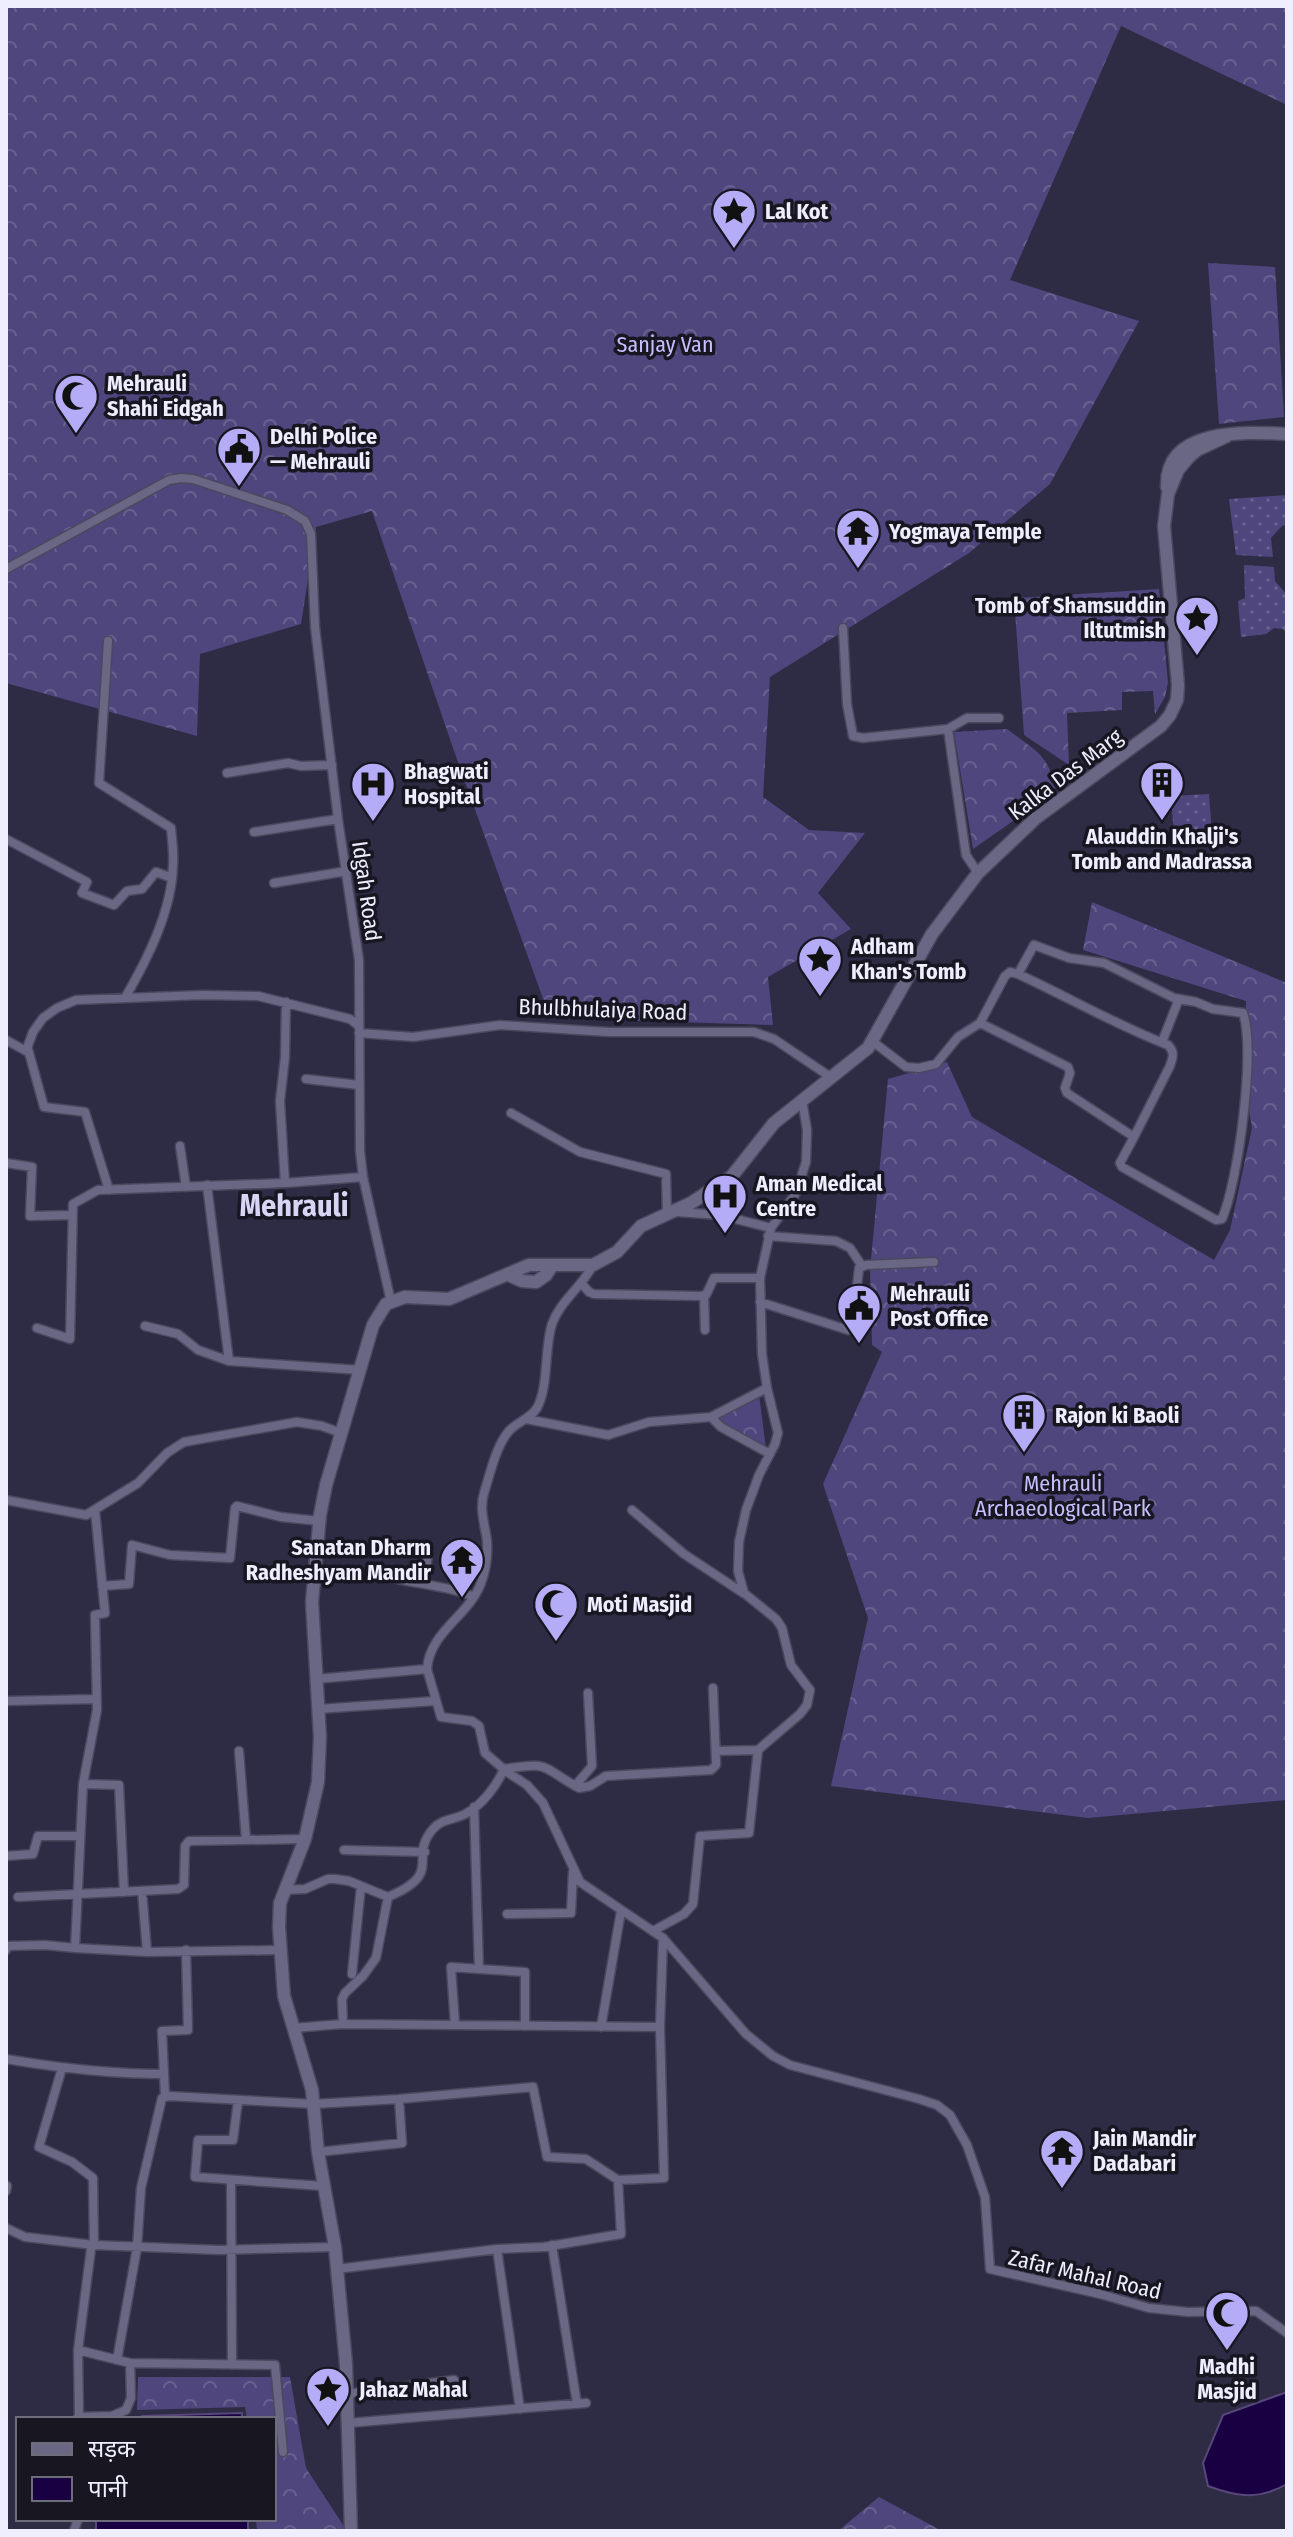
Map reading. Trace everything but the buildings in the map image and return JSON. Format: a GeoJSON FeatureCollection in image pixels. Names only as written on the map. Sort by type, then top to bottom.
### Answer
{"type":"FeatureCollection","features":[{"type":"Feature","properties":{"kind":"street","name":"Kalka Das Marg"},"geometry":{"type":"LineString","coordinates":[[833,1078],[863,1053],[872,1041],[932,934],[978,873],[1036,818],[1148,737],[1170,715],[1177,700],[1178,685],[1164,526],[1167,476],[1176,457],[1199,439],[1219,435],[1287,434]]}},
{"type":"Feature","properties":{"kind":"street","name":"Idgah Road"},"geometry":{"type":"LineString","coordinates":[[6,569],[169,480],[181,478],[193,479],[287,510],[308,525],[315,627],[359,960],[363,1177],[391,1302]]}},
{"type":"Feature","properties":{"kind":"street"},"geometry":{"type":"LineString","coordinates":[[843,628],[847,704],[853,736],[863,738],[948,729],[967,718],[999,718]]}},
{"type":"Feature","properties":{"kind":"street"},"geometry":{"type":"LineString","coordinates":[[108,641],[99,783],[171,828],[174,867],[161,923],[146,962],[125,998]]}},
{"type":"Feature","properties":{"kind":"street"},"geometry":{"type":"LineString","coordinates":[[948,729],[966,854],[978,873]]}},
{"type":"Feature","properties":{"kind":"street"},"geometry":{"type":"LineString","coordinates":[[227,773],[288,763],[332,765]]}},
{"type":"Feature","properties":{"kind":"street"},"geometry":{"type":"LineString","coordinates":[[254,832],[338,819]]}},
{"type":"Feature","properties":{"kind":"street"},"geometry":{"type":"LineString","coordinates":[[6,839],[87,882],[82,893],[114,905],[127,891],[142,889],[156,872],[172,878]]}},
{"type":"Feature","properties":{"kind":"street"},"geometry":{"type":"LineString","coordinates":[[274,883],[347,871]]}},
{"type":"Feature","properties":{"kind":"street"},"geometry":{"type":"LineString","coordinates":[[872,1041],[900,1064],[919,1068],[940,1061],[958,1037],[980,1023],[1010,972],[1089,1007],[1123,1027],[1162,1042],[1172,1049],[1173,1057],[1120,1163],[1122,1167],[1216,1220],[1222,1219],[1240,1144],[1247,1059],[1247,1023],[1243,1013],[1213,1009],[1179,999],[1104,963],[1069,958],[1034,945],[1018,974]]}},
{"type":"Feature","properties":{"kind":"street","name":"Bhulbhulaiya Road"},"geometry":{"type":"LineString","coordinates":[[28,1049],[37,1025],[57,1008],[76,1000],[239,995],[286,1002],[350,1019],[359,1029],[394,1036],[436,1036],[500,1025],[608,1032],[754,1032],[774,1039],[833,1078]]}},
{"type":"Feature","properties":{"kind":"street"},"geometry":{"type":"LineString","coordinates":[[1162,1042],[1179,999]]}},
{"type":"Feature","properties":{"kind":"street"},"geometry":{"type":"LineString","coordinates":[[285,1183],[280,1101],[286,1002]]}},
{"type":"Feature","properties":{"kind":"street"},"geometry":{"type":"LineString","coordinates":[[980,1023],[1068,1067],[1067,1093],[1134,1137]]}},
{"type":"Feature","properties":{"kind":"street"},"geometry":{"type":"LineString","coordinates":[[6,1040],[23,1051],[28,1049],[44,1107],[85,1112],[109,1190]]}},
{"type":"Feature","properties":{"kind":"street"},"geometry":{"type":"LineString","coordinates":[[351,2531],[347,2394],[335,2247],[318,2152],[314,2104],[284,1996],[279,1950],[280,1903],[305,1839],[318,1782],[320,1737],[312,1602],[319,1521],[326,1485],[373,1325],[378,1313],[391,1302],[405,1297],[449,1299],[509,1275],[522,1281],[536,1282],[552,1266],[593,1265],[617,1252],[641,1226],[713,1190],[738,1170],[763,1134],[833,1078]]}},
{"type":"Feature","properties":{"kind":"street"},"geometry":{"type":"LineString","coordinates":[[306,1079],[359,1085]]}},
{"type":"Feature","properties":{"kind":"street"},"geometry":{"type":"LineString","coordinates":[[744,1593],[738,1571],[739,1542],[755,1485],[778,1433],[767,1388],[760,1278],[770,1232],[796,1193],[806,1162],[807,1130],[802,1100]]}},
{"type":"Feature","properties":{"kind":"street"},"geometry":{"type":"LineString","coordinates":[[511,1113],[580,1152],[666,1174],[670,1212]]}},
{"type":"Feature","properties":{"kind":"street"},"geometry":{"type":"LineString","coordinates":[[180,1146],[186,1187]]}},
{"type":"Feature","properties":{"kind":"street"},"geometry":{"type":"LineString","coordinates":[[6,1163],[32,1167],[30,1216],[72,1215]]}},
{"type":"Feature","properties":{"kind":"street"},"geometry":{"type":"LineString","coordinates":[[37,1328],[70,1339],[73,1204],[98,1190],[363,1177]]}},
{"type":"Feature","properties":{"kind":"street"},"geometry":{"type":"LineString","coordinates":[[207,1185],[229,1361]]}},
{"type":"Feature","properties":{"kind":"street"},"geometry":{"type":"LineString","coordinates":[[670,1212],[720,1215],[770,1232],[836,1241],[850,1248],[862,1266]]}},
{"type":"Feature","properties":{"kind":"street"},"geometry":{"type":"LineString","coordinates":[[760,1302],[848,1330],[853,1326],[857,1271],[862,1266],[934,1262]]}},
{"type":"Feature","properties":{"kind":"street"},"geometry":{"type":"LineString","coordinates":[[318,1709],[435,1701],[427,1669],[432,1650],[443,1631],[474,1597],[484,1573],[487,1559],[483,1496],[502,1442],[508,1431],[538,1406],[553,1322],[593,1265]]}},
{"type":"Feature","properties":{"kind":"street"},"geometry":{"type":"LineString","coordinates":[[705,1330],[704,1295],[714,1278],[760,1278]]}},
{"type":"Feature","properties":{"kind":"street"},"geometry":{"type":"LineString","coordinates":[[582,1284],[594,1294],[704,1295]]}},
{"type":"Feature","properties":{"kind":"street"},"geometry":{"type":"LineString","coordinates":[[145,1326],[178,1334],[198,1350],[229,1361],[360,1370]]}},
{"type":"Feature","properties":{"kind":"street"},"geometry":{"type":"LineString","coordinates":[[526,1419],[608,1435],[649,1422],[711,1417],[767,1388]]}},
{"type":"Feature","properties":{"kind":"street"},"geometry":{"type":"LineString","coordinates":[[711,1417],[721,1427],[770,1454]]}},
{"type":"Feature","properties":{"kind":"street"},"geometry":{"type":"LineString","coordinates":[[6,1500],[86,1515],[138,1483],[167,1453],[184,1442],[297,1422],[341,1433]]}},
{"type":"Feature","properties":{"kind":"street"},"geometry":{"type":"LineString","coordinates":[[102,1586],[129,1584],[132,1545],[170,1555],[230,1558],[237,1506],[281,1517],[319,1521]]}},
{"type":"Feature","properties":{"kind":"street"},"geometry":{"type":"LineString","coordinates":[[75,1948],[83,1784],[97,1710],[95,1615],[105,1613],[95,1510]]}},
{"type":"Feature","properties":{"kind":"street"},"geometry":{"type":"LineString","coordinates":[[632,1510],[684,1554],[764,1608],[782,1628],[791,1665],[810,1690],[807,1705],[800,1714],[758,1750],[716,1751]]}},
{"type":"Feature","properties":{"kind":"street"},"geometry":{"type":"LineString","coordinates":[[425,1584],[428,1551]]}},
{"type":"Feature","properties":{"kind":"street"},"geometry":{"type":"LineString","coordinates":[[371,1572],[405,1583],[445,1586],[474,1597]]}},
{"type":"Feature","properties":{"kind":"street"},"geometry":{"type":"LineString","coordinates":[[316,1679],[427,1669]]}},
{"type":"Feature","properties":{"kind":"street"},"geometry":{"type":"LineString","coordinates":[[284,1890],[309,1888],[328,1879],[344,1880],[388,1897],[417,1882],[428,1836],[437,1824],[465,1814],[474,1807],[493,1788],[504,1769],[530,1764],[547,1767],[575,1786],[584,1788],[606,1776],[711,1770],[716,1765],[713,1688]]}},
{"type":"Feature","properties":{"kind":"street"},"geometry":{"type":"LineString","coordinates":[[575,1786],[592,1766],[588,1693]]}},
{"type":"Feature","properties":{"kind":"street"},"geometry":{"type":"LineString","coordinates":[[6,1701],[95,1699]]}},
{"type":"Feature","properties":{"kind":"street","name":"Zafar Mahal Road"},"geometry":{"type":"LineString","coordinates":[[435,1701],[441,1717],[477,1723],[485,1753],[527,1785],[543,1803],[573,1871],[587,1890],[663,1938],[746,2034],[773,2056],[814,2073],[919,2099],[937,2105],[950,2115],[961,2130],[983,2186],[990,2269],[1170,2312],[1256,2311],[1287,2333]]}},
{"type":"Feature","properties":{"kind":"street"},"geometry":{"type":"LineString","coordinates":[[653,1931],[684,1914],[693,1904],[700,1836],[749,1833],[758,1750]]}},
{"type":"Feature","properties":{"kind":"street"},"geometry":{"type":"LineString","coordinates":[[239,1751],[246,1839]]}},
{"type":"Feature","properties":{"kind":"street"},"geometry":{"type":"LineString","coordinates":[[83,1784],[119,1785],[124,1892]]}},
{"type":"Feature","properties":{"kind":"street"},"geometry":{"type":"LineString","coordinates":[[474,1807],[479,1969]]}},
{"type":"Feature","properties":{"kind":"street"},"geometry":{"type":"LineString","coordinates":[[6,1856],[33,1854],[38,1836],[80,1836]]}},
{"type":"Feature","properties":{"kind":"street"},"geometry":{"type":"LineString","coordinates":[[18,1897],[182,1888],[186,1843],[305,1839]]}},
{"type":"Feature","properties":{"kind":"street"},"geometry":{"type":"LineString","coordinates":[[344,1850],[425,1852]]}},
{"type":"Feature","properties":{"kind":"street"},"geometry":{"type":"LineString","coordinates":[[507,1914],[571,1913],[573,1871]]}},
{"type":"Feature","properties":{"kind":"street"},"geometry":{"type":"LineString","coordinates":[[352,1974],[361,1886]]}},
{"type":"Feature","properties":{"kind":"street"},"geometry":{"type":"LineString","coordinates":[[142,1891],[147,1952]]}},
{"type":"Feature","properties":{"kind":"street"},"geometry":{"type":"LineString","coordinates":[[343,2024],[342,1999],[376,1958],[388,1897]]}},
{"type":"Feature","properties":{"kind":"street"},"geometry":{"type":"LineString","coordinates":[[601,2027],[621,1911]]}},
{"type":"Feature","properties":{"kind":"street"},"geometry":{"type":"LineString","coordinates":[[165,2096],[314,2104],[533,2087],[547,2157],[586,2159],[618,2180],[664,2178],[660,2027],[663,1938]]}},
{"type":"Feature","properties":{"kind":"street"},"geometry":{"type":"LineString","coordinates":[[7,1947],[45,1945],[147,1952],[279,1950]]}},
{"type":"Feature","properties":{"kind":"street"},"geometry":{"type":"LineString","coordinates":[[117,2360],[137,2248],[141,2188],[160,2102],[165,2096],[162,2031],[188,2030],[186,1950]]}},
{"type":"Feature","properties":{"kind":"street"},"geometry":{"type":"LineString","coordinates":[[455,2025],[451,1967],[525,1972],[525,2026]]}},
{"type":"Feature","properties":{"kind":"street"},"geometry":{"type":"LineString","coordinates":[[293,2028],[343,2024],[660,2027]]}},
{"type":"Feature","properties":{"kind":"street"},"geometry":{"type":"LineString","coordinates":[[6,2059],[118,2074],[164,2074]]}},
{"type":"Feature","properties":{"kind":"street"},"geometry":{"type":"LineString","coordinates":[[62,2068],[39,2147],[72,2162],[93,2178],[94,2245],[78,2350],[79,2417]]}},
{"type":"Feature","properties":{"kind":"street"},"geometry":{"type":"LineString","coordinates":[[318,2152],[402,2143],[399,2099]]}},
{"type":"Feature","properties":{"kind":"street"},"geometry":{"type":"LineString","coordinates":[[238,2101],[233,2140],[200,2139],[197,2142],[195,2177],[323,2186]]}},
{"type":"Feature","properties":{"kind":"street"},"geometry":{"type":"LineString","coordinates":[[231,2180],[232,2365]]}},
{"type":"Feature","properties":{"kind":"street"},"geometry":{"type":"LineString","coordinates":[[337,2269],[552,2245],[621,2234],[618,2180]]}},
{"type":"Feature","properties":{"kind":"street"},"geometry":{"type":"LineString","coordinates":[[6,2228],[25,2237],[137,2248],[231,2250],[335,2247]]}},
{"type":"Feature","properties":{"kind":"street"},"geometry":{"type":"LineString","coordinates":[[348,2423],[581,2404],[552,2245]]}},
{"type":"Feature","properties":{"kind":"street"},"geometry":{"type":"LineString","coordinates":[[497,2249],[520,2409]]}},
{"type":"Feature","properties":{"kind":"street"},"geometry":{"type":"LineString","coordinates":[[78,2350],[130,2363],[275,2365],[283,2452]]}},
{"type":"Feature","properties":{"kind":"street"},"geometry":{"type":"LineString","coordinates":[[96,2417],[112,2416],[126,2410],[131,2398],[130,2363]]}},
{"type":"Feature","properties":{"kind":"street"},"geometry":{"type":"LineString","coordinates":[[347,2394],[454,2380]]}},
{"type":"Feature","properties":{"kind":"green space","name":"Sanjay Van"},"geometry":{"type":"Polygon","coordinates":[[[6,6],[1287,6],[1287,105],[1121,26],[1010,280],[1139,321],[1050,484],[969,553],[770,677],[763,797],[809,830],[865,833],[818,893],[851,929],[768,977],[773,1025],[550,1018],[372,511],[316,527],[301,624],[200,654],[197,736],[6,683],[6,6]]]}},
{"type":"Feature","properties":{"kind":"green space"},"geometry":{"type":"Polygon","coordinates":[[[1208,263],[1275,267],[1284,417],[1219,424],[1208,263]]]}},
{"type":"Feature","properties":{"kind":"green space"},"geometry":{"type":"Polygon","coordinates":[[[1287,495],[1287,525],[1271,538],[1273,557],[1236,555],[1229,499],[1287,495]]]}},
{"type":"Feature","properties":{"kind":"green space"},"geometry":{"type":"Polygon","coordinates":[[[1244,565],[1274,567],[1275,581],[1287,595],[1287,634],[1283,629],[1274,628],[1266,634],[1241,637],[1238,601],[1245,598],[1244,565]]]}},
{"type":"Feature","properties":{"kind":"green space"},"geometry":{"type":"Polygon","coordinates":[[[1159,589],[1168,682],[1165,697],[1155,714],[1153,691],[1122,692],[1122,710],[1067,713],[1069,765],[1024,735],[1014,598],[1159,589]]]}},
{"type":"Feature","properties":{"kind":"green space"},"geometry":{"type":"Polygon","coordinates":[[[1007,729],[1045,760],[1056,791],[973,849],[954,732],[1007,729]]]}},
{"type":"Feature","properties":{"kind":"green space"},"geometry":{"type":"Polygon","coordinates":[[[1209,794],[1212,835],[1174,836],[1171,796],[1209,794]]]}},
{"type":"Feature","properties":{"kind":"green space","name":"Mehrauli Archaeological Park"},"geometry":{"type":"Polygon","coordinates":[[[1092,902],[1287,983],[1287,1800],[1088,1818],[831,1786],[868,1618],[823,1484],[882,1352],[872,1345],[870,1270],[888,1079],[947,1062],[972,1117],[1214,1260],[1230,1230],[1252,1128],[1244,1082],[1246,1001],[1083,950],[1092,902]]]}},
{"type":"Feature","properties":{"kind":"green space"},"geometry":{"type":"Polygon","coordinates":[[[759,1394],[766,1449],[716,1421],[719,1413],[759,1394]]]}},
{"type":"Feature","properties":{"kind":"green space"},"geometry":{"type":"Polygon","coordinates":[[[138,2377],[290,2377],[306,2468],[345,2528],[343,2531],[257,2531],[256,2521],[276,2521],[276,2417],[247,2417],[245,2407],[137,2410],[138,2377]]]}},
{"type":"Feature","properties":{"kind":"green space"},"geometry":{"type":"Polygon","coordinates":[[[879,2497],[942,2531],[838,2531],[879,2497]]]}},
{"type":"Feature","properties":{"kind":"water"},"geometry":{"type":"Polygon","coordinates":[[[1287,2392],[1287,2484],[1257,2495],[1229,2493],[1208,2486],[1203,2463],[1223,2415],[1287,2392]]]}},
{"type":"Feature","properties":{"kind":"water"},"geometry":{"type":"Polygon","coordinates":[[[242,2413],[242,2417],[142,2416],[242,2413]]]}},
{"type":"Feature","properties":{"kind":"water"},"geometry":{"type":"Polygon","coordinates":[[[96,2521],[248,2521],[248,2531],[96,2531],[96,2521]]]}},
{"type":"Feature","properties":{"kind":"place","name":"Lal Kot"},"geometry":{"type":"Point","coordinates":[734,250]}},
{"type":"Feature","properties":{"kind":"place","name":"Mehrauli Shahi Eidgah"},"geometry":{"type":"Point","coordinates":[76,435]}},
{"type":"Feature","properties":{"kind":"place","name":"Delhi Police — Mehrauli"},"geometry":{"type":"Point","coordinates":[239,488]}},
{"type":"Feature","properties":{"kind":"place","name":"Yogmaya Temple"},"geometry":{"type":"Point","coordinates":[858,570]}},
{"type":"Feature","properties":{"kind":"place","name":"Tomb of Shamsuddin Iltutmish"},"geometry":{"type":"Point","coordinates":[1197,657]}},
{"type":"Feature","properties":{"kind":"place","name":"Alauddin Khalji's Tomb and Madrassa"},"geometry":{"type":"Point","coordinates":[1162,822]}},
{"type":"Feature","properties":{"kind":"place","name":"Bhagwati Hospital"},"geometry":{"type":"Point","coordinates":[373,823]}},
{"type":"Feature","properties":{"kind":"place","name":"Adham Khan's Tomb"},"geometry":{"type":"Point","coordinates":[820,998]}},
{"type":"Feature","properties":{"kind":"place","name":"Aman Medical Centre"},"geometry":{"type":"Point","coordinates":[725,1235]}},
{"type":"Feature","properties":{"kind":"place","name":"Mehrauli Post Office"},"geometry":{"type":"Point","coordinates":[859,1345]}},
{"type":"Feature","properties":{"kind":"place","name":"Rajon ki Baoli"},"geometry":{"type":"Point","coordinates":[1024,1454]}},
{"type":"Feature","properties":{"kind":"place","name":"Sanatan Dharm Radheshyam Mandir"},"geometry":{"type":"Point","coordinates":[462,1599]}},
{"type":"Feature","properties":{"kind":"place","name":"Moti Masjid"},"geometry":{"type":"Point","coordinates":[556,1643]}},
{"type":"Feature","properties":{"kind":"place","name":"Jain Mandir Dadabari"},"geometry":{"type":"Point","coordinates":[1062,2190]}},
{"type":"Feature","properties":{"kind":"place","name":"Madhi Masjid"},"geometry":{"type":"Point","coordinates":[1227,2352]}},
{"type":"Feature","properties":{"kind":"place","name":"Jahaz Mahal"},"geometry":{"type":"Point","coordinates":[328,2428]}},
{"type":"Feature","properties":{"kind":"district","name":"Mehrauli"},"geometry":{"type":"Point","coordinates":[294,1206]}}]}
